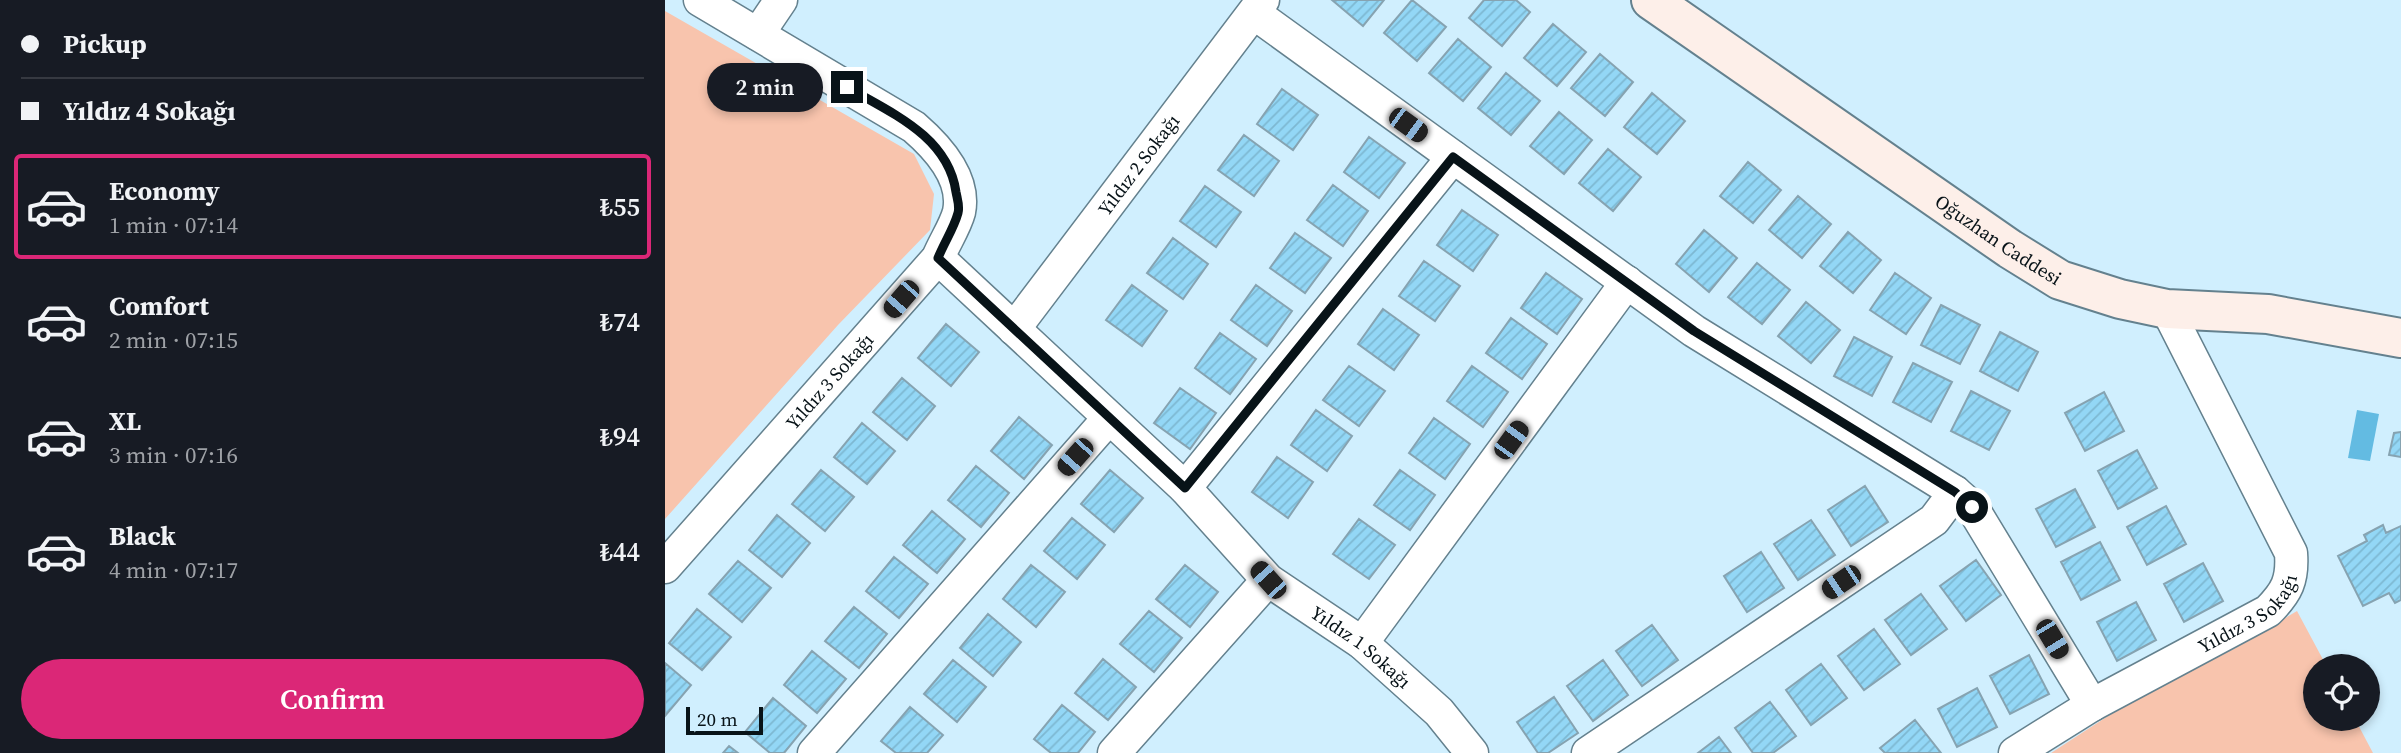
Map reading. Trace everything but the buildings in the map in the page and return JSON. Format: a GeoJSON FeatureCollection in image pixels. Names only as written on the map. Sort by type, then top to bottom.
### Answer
{"type":"FeatureCollection","features":[{"type":"Feature","properties":{"kind":"street"},"geometry":{"type":"LineString","coordinates":[[700,0],[758,34],[781,0]]}},
{"type":"Feature","properties":{"kind":"street","name":"Oğuzhan Caddesi"},"geometry":{"type":"LineString","coordinates":[[1651,0],[2010,250],[2060,280],[2167,309],[2268,314],[2401,338]]}},
{"type":"Feature","properties":{"kind":"street"},"geometry":{"type":"LineString","coordinates":[[1258,7],[1453,157],[1694,331],[1955,492],[1972,507],[2092,705]]}},
{"type":"Feature","properties":{"kind":"street","name":"Yıldız 2 Sokağı"},"geometry":{"type":"LineString","coordinates":[[1014,329],[1258,7]]}},
{"type":"Feature","properties":{"kind":"street","name":"Yıldız 3 Sokağı"},"geometry":{"type":"LineString","coordinates":[[665,568],[938,258],[959,210],[954,177],[939,148],[914,127],[758,34]]}},
{"type":"Feature","properties":{"kind":"street"},"geometry":{"type":"LineString","coordinates":[[1185,488],[1453,157]]}},
{"type":"Feature","properties":{"kind":"street","name":"Yıldız 1 Sokağı"},"geometry":{"type":"LineString","coordinates":[[938,258],[1185,488],[1268,580],[1362,643],[1439,712],[1472,753]]}},
{"type":"Feature","properties":{"kind":"street"},"geometry":{"type":"LineString","coordinates":[[1362,643],[1627,282]]}},
{"type":"Feature","properties":{"kind":"street","name":"Yıldız 3 Sokağı"},"geometry":{"type":"LineString","coordinates":[[2015,753],[2092,705],[2268,611],[2286,593],[2293,574],[2291,553],[2167,309]]}},
{"type":"Feature","properties":{"kind":"street"},"geometry":{"type":"LineString","coordinates":[[814,753],[1109,418]]}},
{"type":"Feature","properties":{"kind":"street"},"geometry":{"type":"LineString","coordinates":[[1588,753],[1934,520],[1955,492]]}},
{"type":"Feature","properties":{"kind":"street"},"geometry":{"type":"LineString","coordinates":[[1114,753],[1268,580]]}},
{"type":"Feature","properties":{"kind":"shaded area"},"geometry":{"type":"Polygon","coordinates":[[[665,11],[914,154],[934,194],[930,230],[838,325],[665,519],[665,11]]]}},
{"type":"Feature","properties":{"kind":"shaded area"},"geometry":{"type":"Polygon","coordinates":[[[2297,611],[2320,654],[2303,654],[2303,731],[2361,731],[2373,753],[2051,753],[2188,664],[2232,650],[2297,611]]]}},
{"type":"Feature","properties":{"kind":"water"},"geometry":{"type":"Polygon","coordinates":[[[2357,410],[2379,414],[2370,461],[2348,458],[2357,410]]]}},
{"type":"Feature","properties":{"kind":"route"},"geometry":{"type":"LineString","coordinates":[[847,87],[914,127],[939,148],[947,163],[954,177],[959,210],[938,258],[1185,488],[1453,157],[1694,331],[1955,492],[1972,507]]}}]}
